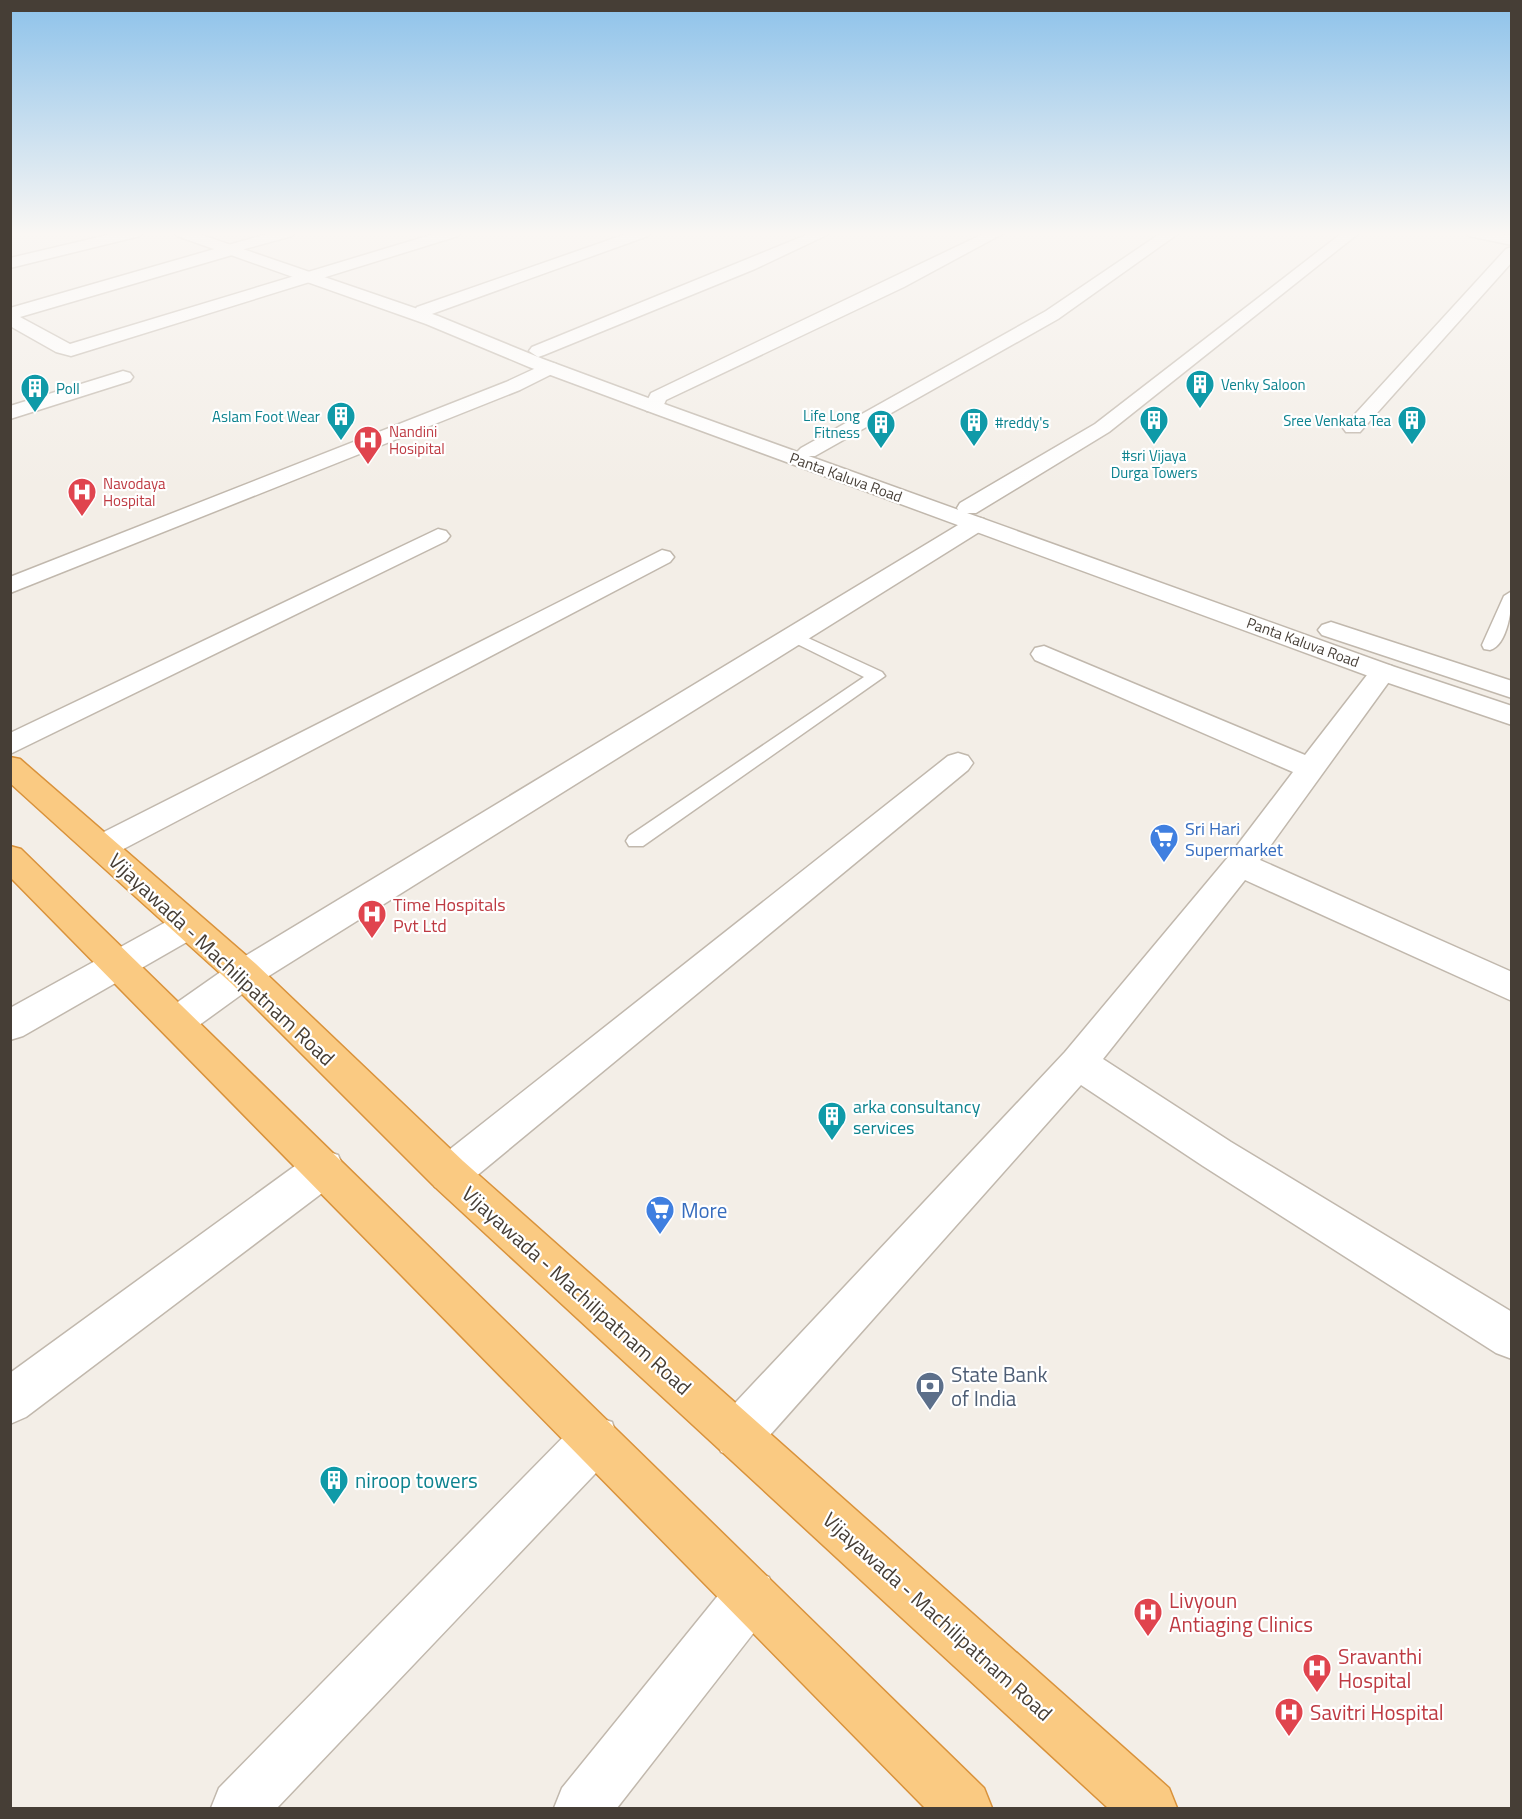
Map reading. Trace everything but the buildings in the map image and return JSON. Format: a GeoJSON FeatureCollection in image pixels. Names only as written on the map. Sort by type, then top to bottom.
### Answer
{"type":"FeatureCollection","features":[{"type":"Feature","properties":{"kind":"highway","name":"Vijayawada - Machilipatnam Road"},"geometry":{"type":"LineString","coordinates":[[10,766],[187,926],[244,974],[449,1174],[1149,1809]]}},
{"type":"Feature","properties":{"kind":"highway"},"geometry":{"type":"LineString","coordinates":[[10,857],[178,1021],[964,1809]]}},
{"type":"Feature","properties":{"kind":"street"},"geometry":{"type":"LineString","coordinates":[[13,318],[62,348],[71,350],[175,318]]}},
{"type":"Feature","properties":{"kind":"street","name":"Panta Kaluva Road"},"geometry":{"type":"LineString","coordinates":[[426,318],[972,516],[1303,620],[1512,690]]}},
{"type":"Feature","properties":{"kind":"street","name":"Panta Kaluva Road"},"geometry":{"type":"LineString","coordinates":[[440,318],[543,360]]}},
{"type":"Feature","properties":{"kind":"street"},"geometry":{"type":"LineString","coordinates":[[10,586],[513,386],[543,360],[635,318]]}},
{"type":"Feature","properties":{"kind":"street"},"geometry":{"type":"LineString","coordinates":[[656,402],[829,318]]}},
{"type":"Feature","properties":{"kind":"street"},"geometry":{"type":"LineString","coordinates":[[808,452],[1047,318]]}},
{"type":"Feature","properties":{"kind":"street"},"geometry":{"type":"LineString","coordinates":[[178,1021],[244,974],[795,637],[1102,428],[1243,318]]}},
{"type":"Feature","properties":{"kind":"street"},"geometry":{"type":"LineString","coordinates":[[1353,428],[1452,318]]}},
{"type":"Feature","properties":{"kind":"street"},"geometry":{"type":"LineString","coordinates":[[10,413],[123,377]]}},
{"type":"Feature","properties":{"kind":"street","name":"Panta Kaluva Road"},"geometry":{"type":"LineString","coordinates":[[656,402],[808,452],[1383,672],[1512,716]]}},
{"type":"Feature","properties":{"kind":"street"},"geometry":{"type":"LineString","coordinates":[[10,745],[438,536]]}},
{"type":"Feature","properties":{"kind":"street"},"geometry":{"type":"LineString","coordinates":[[101,847],[662,557]]}},
{"type":"Feature","properties":{"kind":"street"},"geometry":{"type":"LineString","coordinates":[[1044,654],[1311,769]]}},
{"type":"Feature","properties":{"kind":"street"},"geometry":{"type":"LineString","coordinates":[[738,1434],[1078,1063],[1240,864],[1383,672]]}},
{"type":"Feature","properties":{"kind":"street"},"geometry":{"type":"LineString","coordinates":[[449,1174],[957,763]]}},
{"type":"Feature","properties":{"kind":"street"},"geometry":{"type":"LineString","coordinates":[[1240,864],[1512,987]]}},
{"type":"Feature","properties":{"kind":"street"},"geometry":{"type":"LineString","coordinates":[[10,1026],[120,966],[187,926]]}},
{"type":"Feature","properties":{"kind":"street"},"geometry":{"type":"LineString","coordinates":[[1078,1063],[1217,1154],[1512,1337]]}},
{"type":"Feature","properties":{"kind":"street"},"geometry":{"type":"LineString","coordinates":[[10,1401],[324,1168]]}},
{"type":"Feature","properties":{"kind":"street"},"geometry":{"type":"LineString","coordinates":[[239,1809],[595,1439]]}},
{"type":"Feature","properties":{"kind":"street"},"geometry":{"type":"LineString","coordinates":[[582,1809],[751,1595]]}},
{"type":"Feature","properties":{"kind":"lane"},"geometry":{"type":"LineString","coordinates":[[1490,645],[1512,596]]}},
{"type":"Feature","properties":{"kind":"lane"},"geometry":{"type":"LineString","coordinates":[[636,841],[876,676],[795,637]]}},
{"type":"Feature","properties":{"kind":"place","name":"Venky Saloon"},"geometry":{"type":"Point","coordinates":[1200,410]}},
{"type":"Feature","properties":{"kind":"place","name":"Poll"},"geometry":{"type":"Point","coordinates":[35,414]}},
{"type":"Feature","properties":{"kind":"place","name":"Aslam Foot Wear"},"geometry":{"type":"Point","coordinates":[341,442]}},
{"type":"Feature","properties":{"kind":"place","name":"#sri Vijaya Durga Towers"},"geometry":{"type":"Point","coordinates":[1154,446]}},
{"type":"Feature","properties":{"kind":"place","name":"Sree Venkata Tea"},"geometry":{"type":"Point","coordinates":[1412,446]}},
{"type":"Feature","properties":{"kind":"place","name":"#reddy's"},"geometry":{"type":"Point","coordinates":[974,448]}},
{"type":"Feature","properties":{"kind":"place","name":"Life Long Fitness"},"geometry":{"type":"Point","coordinates":[881,450]}},
{"type":"Feature","properties":{"kind":"place","name":"Nandini Hosipital"},"geometry":{"type":"Point","coordinates":[368,466]}},
{"type":"Feature","properties":{"kind":"place","name":"Navodaya Hospital"},"geometry":{"type":"Point","coordinates":[82,518]}},
{"type":"Feature","properties":{"kind":"place","name":"Sri Hari Supermarket"},"geometry":{"type":"Point","coordinates":[1164,864]}},
{"type":"Feature","properties":{"kind":"place","name":"Time Hospitals Pvt Ltd"},"geometry":{"type":"Point","coordinates":[372,940]}},
{"type":"Feature","properties":{"kind":"place","name":"arka consultancy services"},"geometry":{"type":"Point","coordinates":[832,1142]}},
{"type":"Feature","properties":{"kind":"place","name":"More"},"geometry":{"type":"Point","coordinates":[660,1236]}},
{"type":"Feature","properties":{"kind":"place","name":"State Bank of India"},"geometry":{"type":"Point","coordinates":[930,1412]}},
{"type":"Feature","properties":{"kind":"place","name":"niroop towers"},"geometry":{"type":"Point","coordinates":[334,1506]}},
{"type":"Feature","properties":{"kind":"place","name":"Livyoun Antiaging Clinics"},"geometry":{"type":"Point","coordinates":[1148,1638]}},
{"type":"Feature","properties":{"kind":"place","name":"Sravanthi Hospital"},"geometry":{"type":"Point","coordinates":[1317,1694]}},
{"type":"Feature","properties":{"kind":"place","name":"Savitri Hospital"},"geometry":{"type":"Point","coordinates":[1289,1738]}}]}
